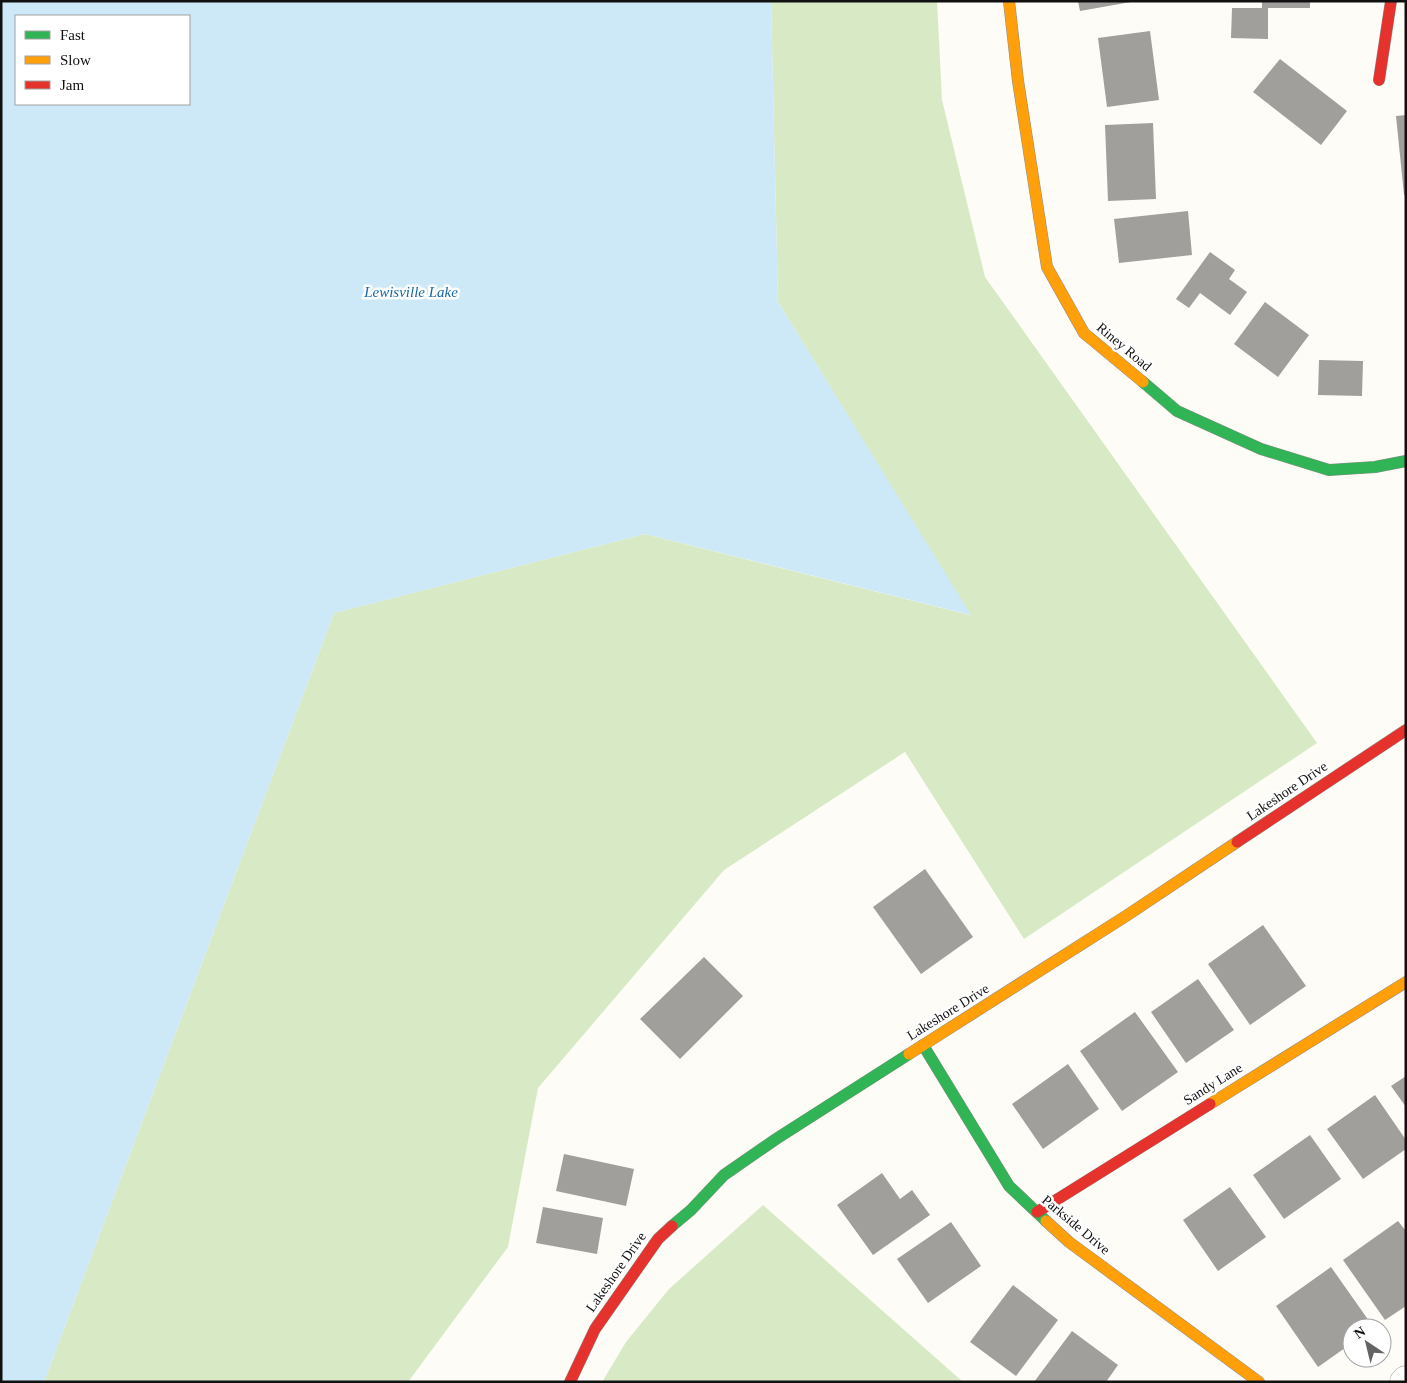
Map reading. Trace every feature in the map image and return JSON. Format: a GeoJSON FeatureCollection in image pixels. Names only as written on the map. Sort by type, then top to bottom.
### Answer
{"type":"FeatureCollection","features":[{"type":"Feature","properties":{"kind":"street","name":"Riney Road"},"geometry":{"type":"LineString","coordinates":[[1009,1],[1018,81],[1047,267],[1084,333],[1177,411],[1261,449],[1329,470],[1375,467],[1406,461]]}},
{"type":"Feature","properties":{"kind":"street"},"geometry":{"type":"LineString","coordinates":[[1379,80],[1392,8],[1391,1]]}},
{"type":"Feature","properties":{"kind":"street","name":"Lakeshore Drive"},"geometry":{"type":"LineString","coordinates":[[570,1382],[595,1329],[658,1239],[691,1210],[724,1175],[776,1139],[1126,916],[1406,730]]}},
{"type":"Feature","properties":{"kind":"street","name":"Sandy Lane"},"geometry":{"type":"LineString","coordinates":[[1037,1212],[1406,982]]}},
{"type":"Feature","properties":{"kind":"street","name":"Parkside Drive"},"geometry":{"type":"LineString","coordinates":[[923,1045],[1009,1186],[1069,1242],[1259,1382]]}},
{"type":"Feature","properties":{"kind":"green space"},"geometry":{"type":"Polygon","coordinates":[[[771,1],[937,1],[942,100],[985,277],[1317,743],[1024,939],[905,752],[724,870],[538,1088],[508,1247],[408,1382],[44,1382],[334,613],[645,534],[970,615],[778,302],[771,1]]]}},
{"type":"Feature","properties":{"kind":"green space"},"geometry":{"type":"Polygon","coordinates":[[[763,1205],[963,1382],[602,1382],[626,1342],[669,1289],[763,1205]]]}},
{"type":"Feature","properties":{"kind":"water","name":"Lewisville Lake"},"geometry":{"type":"Polygon","coordinates":[[[1,1],[771,1],[778,302],[971,615],[645,534],[334,613],[44,1382],[1,1382],[1,1]]]}},
{"type":"Feature","properties":{"kind":"building"},"geometry":{"type":"Polygon","coordinates":[[[1078,1],[1131,1],[1131,2],[1080,11],[1078,1]]]}},
{"type":"Feature","properties":{"kind":"building"},"geometry":{"type":"Polygon","coordinates":[[[1262,1],[1310,1],[1310,8],[1268,8],[1268,39],[1231,38],[1232,8],[1262,8],[1262,1]]]}},
{"type":"Feature","properties":{"kind":"building"},"geometry":{"type":"Polygon","coordinates":[[[1150,31],[1159,100],[1107,107],[1098,38],[1150,31]]]}},
{"type":"Feature","properties":{"kind":"building"},"geometry":{"type":"Polygon","coordinates":[[[1280,59],[1347,111],[1321,145],[1253,92],[1280,59]]]}},
{"type":"Feature","properties":{"kind":"building"},"geometry":{"type":"Polygon","coordinates":[[[1406,115],[1406,195],[1404,195],[1396,116],[1406,115]]]}},
{"type":"Feature","properties":{"kind":"building"},"geometry":{"type":"Polygon","coordinates":[[[1153,123],[1156,199],[1108,201],[1105,125],[1153,123]]]}},
{"type":"Feature","properties":{"kind":"building"},"geometry":{"type":"Polygon","coordinates":[[[1188,211],[1192,255],[1119,263],[1114,219],[1188,211]]]}},
{"type":"Feature","properties":{"kind":"building"},"geometry":{"type":"Polygon","coordinates":[[[1210,252],[1235,270],[1229,279],[1247,292],[1230,315],[1200,293],[1189,308],[1176,299],[1210,252]]]}},
{"type":"Feature","properties":{"kind":"building"},"geometry":{"type":"Polygon","coordinates":[[[1265,302],[1309,335],[1278,377],[1234,344],[1265,302]]]}},
{"type":"Feature","properties":{"kind":"building"},"geometry":{"type":"Polygon","coordinates":[[[1319,360],[1363,361],[1362,396],[1318,395],[1319,360]]]}},
{"type":"Feature","properties":{"kind":"building"},"geometry":{"type":"Polygon","coordinates":[[[925,869],[973,937],[921,974],[873,907],[925,869]]]}},
{"type":"Feature","properties":{"kind":"building"},"geometry":{"type":"Polygon","coordinates":[[[1263,925],[1306,986],[1250,1025],[1208,964],[1263,925]]]}},
{"type":"Feature","properties":{"kind":"building"},"geometry":{"type":"Polygon","coordinates":[[[704,957],[743,996],[680,1059],[640,1019],[704,957]]]}},
{"type":"Feature","properties":{"kind":"building"},"geometry":{"type":"Polygon","coordinates":[[[1198,979],[1234,1030],[1186,1063],[1151,1012],[1198,979]]]}},
{"type":"Feature","properties":{"kind":"building"},"geometry":{"type":"Polygon","coordinates":[[[1135,1012],[1178,1072],[1122,1111],[1080,1051],[1135,1012]]]}},
{"type":"Feature","properties":{"kind":"building"},"geometry":{"type":"Polygon","coordinates":[[[1068,1064],[1099,1109],[1043,1149],[1012,1104],[1068,1064]]]}},
{"type":"Feature","properties":{"kind":"building"},"geometry":{"type":"Polygon","coordinates":[[[1406,1076],[1406,1107],[1391,1086],[1406,1076]]]}},
{"type":"Feature","properties":{"kind":"building"},"geometry":{"type":"Polygon","coordinates":[[[1375,1095],[1406,1140],[1406,1149],[1363,1179],[1327,1129],[1375,1095]]]}},
{"type":"Feature","properties":{"kind":"building"},"geometry":{"type":"Polygon","coordinates":[[[1310,1135],[1341,1179],[1284,1219],[1253,1175],[1310,1135]]]}},
{"type":"Feature","properties":{"kind":"building"},"geometry":{"type":"Polygon","coordinates":[[[564,1154],[634,1169],[626,1206],[556,1191],[564,1154]]]}},
{"type":"Feature","properties":{"kind":"building"},"geometry":{"type":"Polygon","coordinates":[[[882,1173],[900,1199],[912,1190],[930,1215],[873,1255],[837,1205],[882,1173]]]}},
{"type":"Feature","properties":{"kind":"building"},"geometry":{"type":"Polygon","coordinates":[[[1230,1187],[1266,1237],[1218,1271],[1183,1220],[1230,1187]]]}},
{"type":"Feature","properties":{"kind":"building"},"geometry":{"type":"Polygon","coordinates":[[[543,1207],[603,1218],[597,1254],[536,1243],[543,1207]]]}},
{"type":"Feature","properties":{"kind":"building"},"geometry":{"type":"Polygon","coordinates":[[[1398,1221],[1406,1231],[1406,1306],[1388,1318],[1384,1318],[1343,1260],[1398,1221]]]}},
{"type":"Feature","properties":{"kind":"building"},"geometry":{"type":"Polygon","coordinates":[[[951,1222],[981,1266],[928,1303],[897,1259],[951,1222]]]}},
{"type":"Feature","properties":{"kind":"building"},"geometry":{"type":"Polygon","coordinates":[[[1331,1267],[1367,1318],[1342,1318],[1342,1350],[1318,1367],[1276,1306],[1331,1267]]]}},
{"type":"Feature","properties":{"kind":"building"},"geometry":{"type":"Polygon","coordinates":[[[1013,1285],[1058,1320],[1016,1376],[970,1342],[1013,1285]]]}},
{"type":"Feature","properties":{"kind":"building"},"geometry":{"type":"Polygon","coordinates":[[[1072,1331],[1118,1365],[1106,1382],[1034,1382],[1072,1331]]]}},
{"type":"Feature","properties":{"kind":"traffic: fast"},"geometry":{"type":"LineString","coordinates":[[1143,382],[1177,411],[1261,449],[1329,470],[1375,467],[1406,461]]}},
{"type":"Feature","properties":{"kind":"traffic: fast"},"geometry":{"type":"LineString","coordinates":[[923,1045],[1009,1186],[1046,1221]]}},
{"type":"Feature","properties":{"kind":"traffic: fast"},"geometry":{"type":"LineString","coordinates":[[672,1226],[691,1210],[724,1175],[776,1139],[909,1054]]}},
{"type":"Feature","properties":{"kind":"traffic: slow"},"geometry":{"type":"LineString","coordinates":[[1009,1],[1018,81],[1047,267],[1084,333],[1143,382]]}},
{"type":"Feature","properties":{"kind":"traffic: slow"},"geometry":{"type":"LineString","coordinates":[[909,1054],[1126,916],[1237,842]]}},
{"type":"Feature","properties":{"kind":"traffic: slow"},"geometry":{"type":"LineString","coordinates":[[1210,1104],[1406,982]]}},
{"type":"Feature","properties":{"kind":"traffic: slow"},"geometry":{"type":"LineString","coordinates":[[1046,1221],[1069,1242],[1259,1382]]}},
{"type":"Feature","properties":{"kind":"traffic: jam"},"geometry":{"type":"LineString","coordinates":[[1379,80],[1391,1]]}},
{"type":"Feature","properties":{"kind":"traffic: jam"},"geometry":{"type":"LineString","coordinates":[[1237,842],[1406,730]]}},
{"type":"Feature","properties":{"kind":"traffic: jam"},"geometry":{"type":"LineString","coordinates":[[1037,1212],[1210,1104]]}},
{"type":"Feature","properties":{"kind":"traffic: jam"},"geometry":{"type":"LineString","coordinates":[[570,1382],[595,1329],[658,1239],[672,1226]]}}]}
